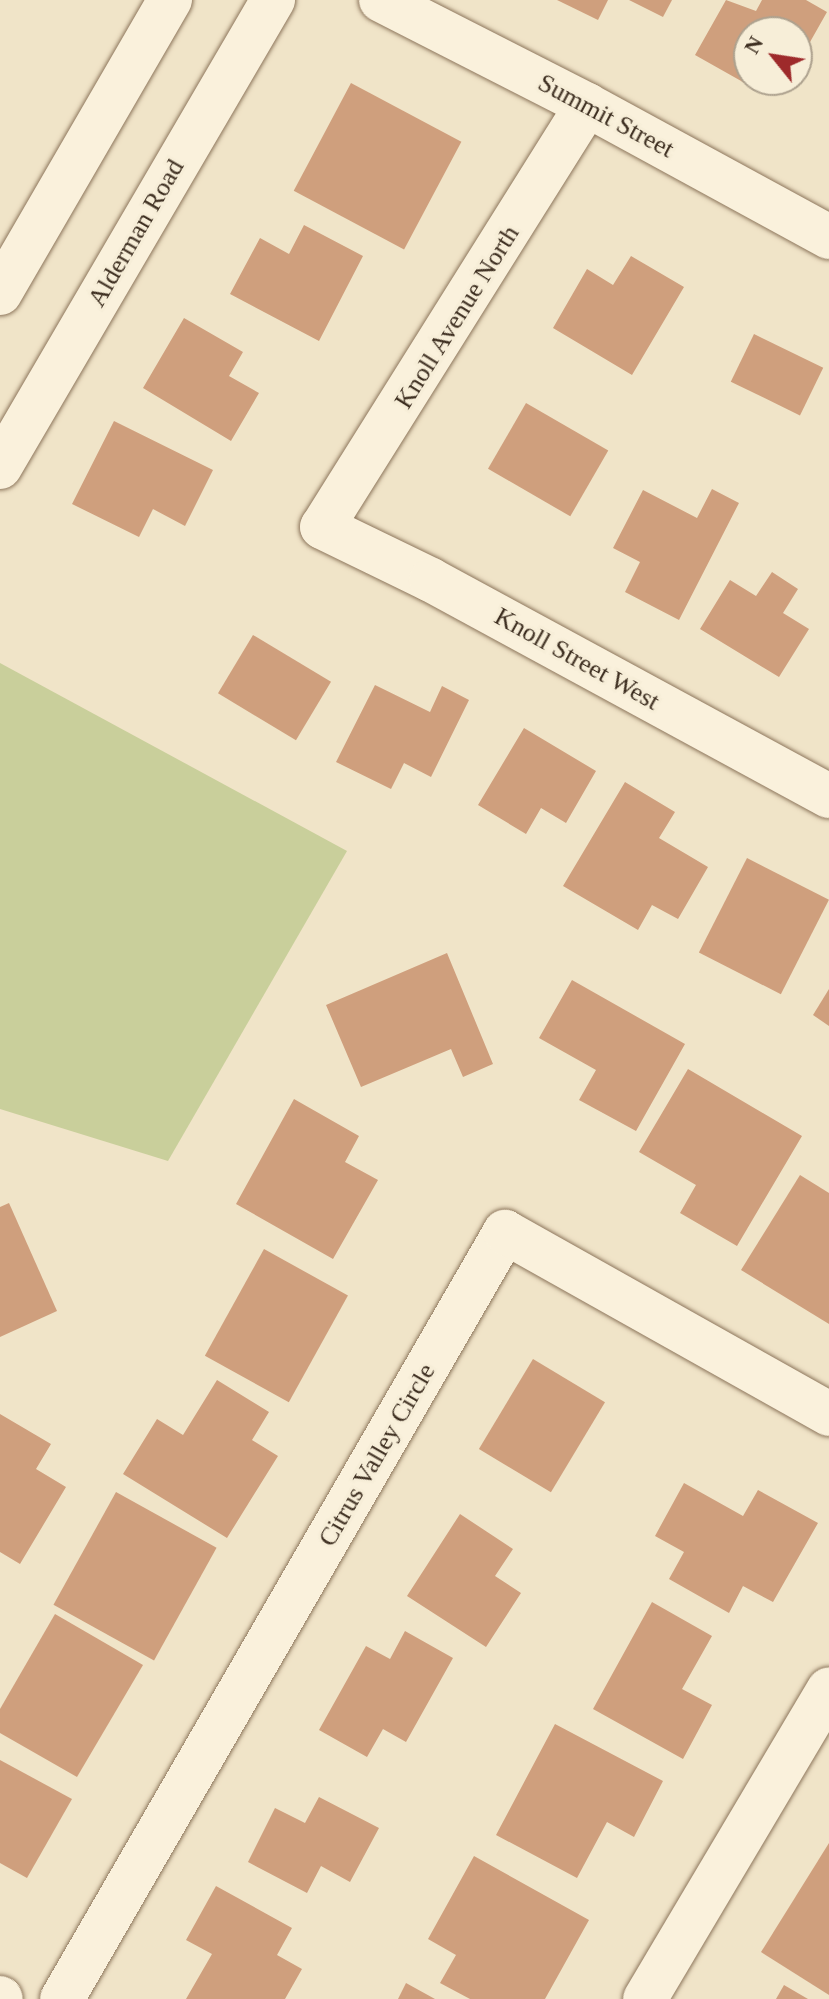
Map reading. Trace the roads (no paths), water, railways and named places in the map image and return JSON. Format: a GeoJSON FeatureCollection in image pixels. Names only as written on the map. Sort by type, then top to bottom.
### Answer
{"type":"FeatureCollection","features":[{"type":"Feature","properties":{"kind":"street"},"geometry":{"type":"LineString","coordinates":[[0,293],[170,0]]}},
{"type":"Feature","properties":{"kind":"street","name":"Alderman Road"},"geometry":{"type":"LineString","coordinates":[[0,467],[273,0]]}},
{"type":"Feature","properties":{"kind":"street","name":"Summit Street"},"geometry":{"type":"LineString","coordinates":[[381,0],[587,105],[829,237]]}},
{"type":"Feature","properties":{"kind":"street","name":"Knoll Avenue North"},"geometry":{"type":"LineString","coordinates":[[322,527],[587,105]]}},
{"type":"Feature","properties":{"kind":"street","name":"Knoll Street West"},"geometry":{"type":"LineString","coordinates":[[322,527],[431,580],[829,796]]}},
{"type":"Feature","properties":{"kind":"street","name":"Citrus Valley Circle"},"geometry":{"type":"LineString","coordinates":[[62,1999],[505,1232],[829,1414]]}},
{"type":"Feature","properties":{"kind":"street"},"geometry":{"type":"LineString","coordinates":[[645,1999],[829,1689]]}}]}
